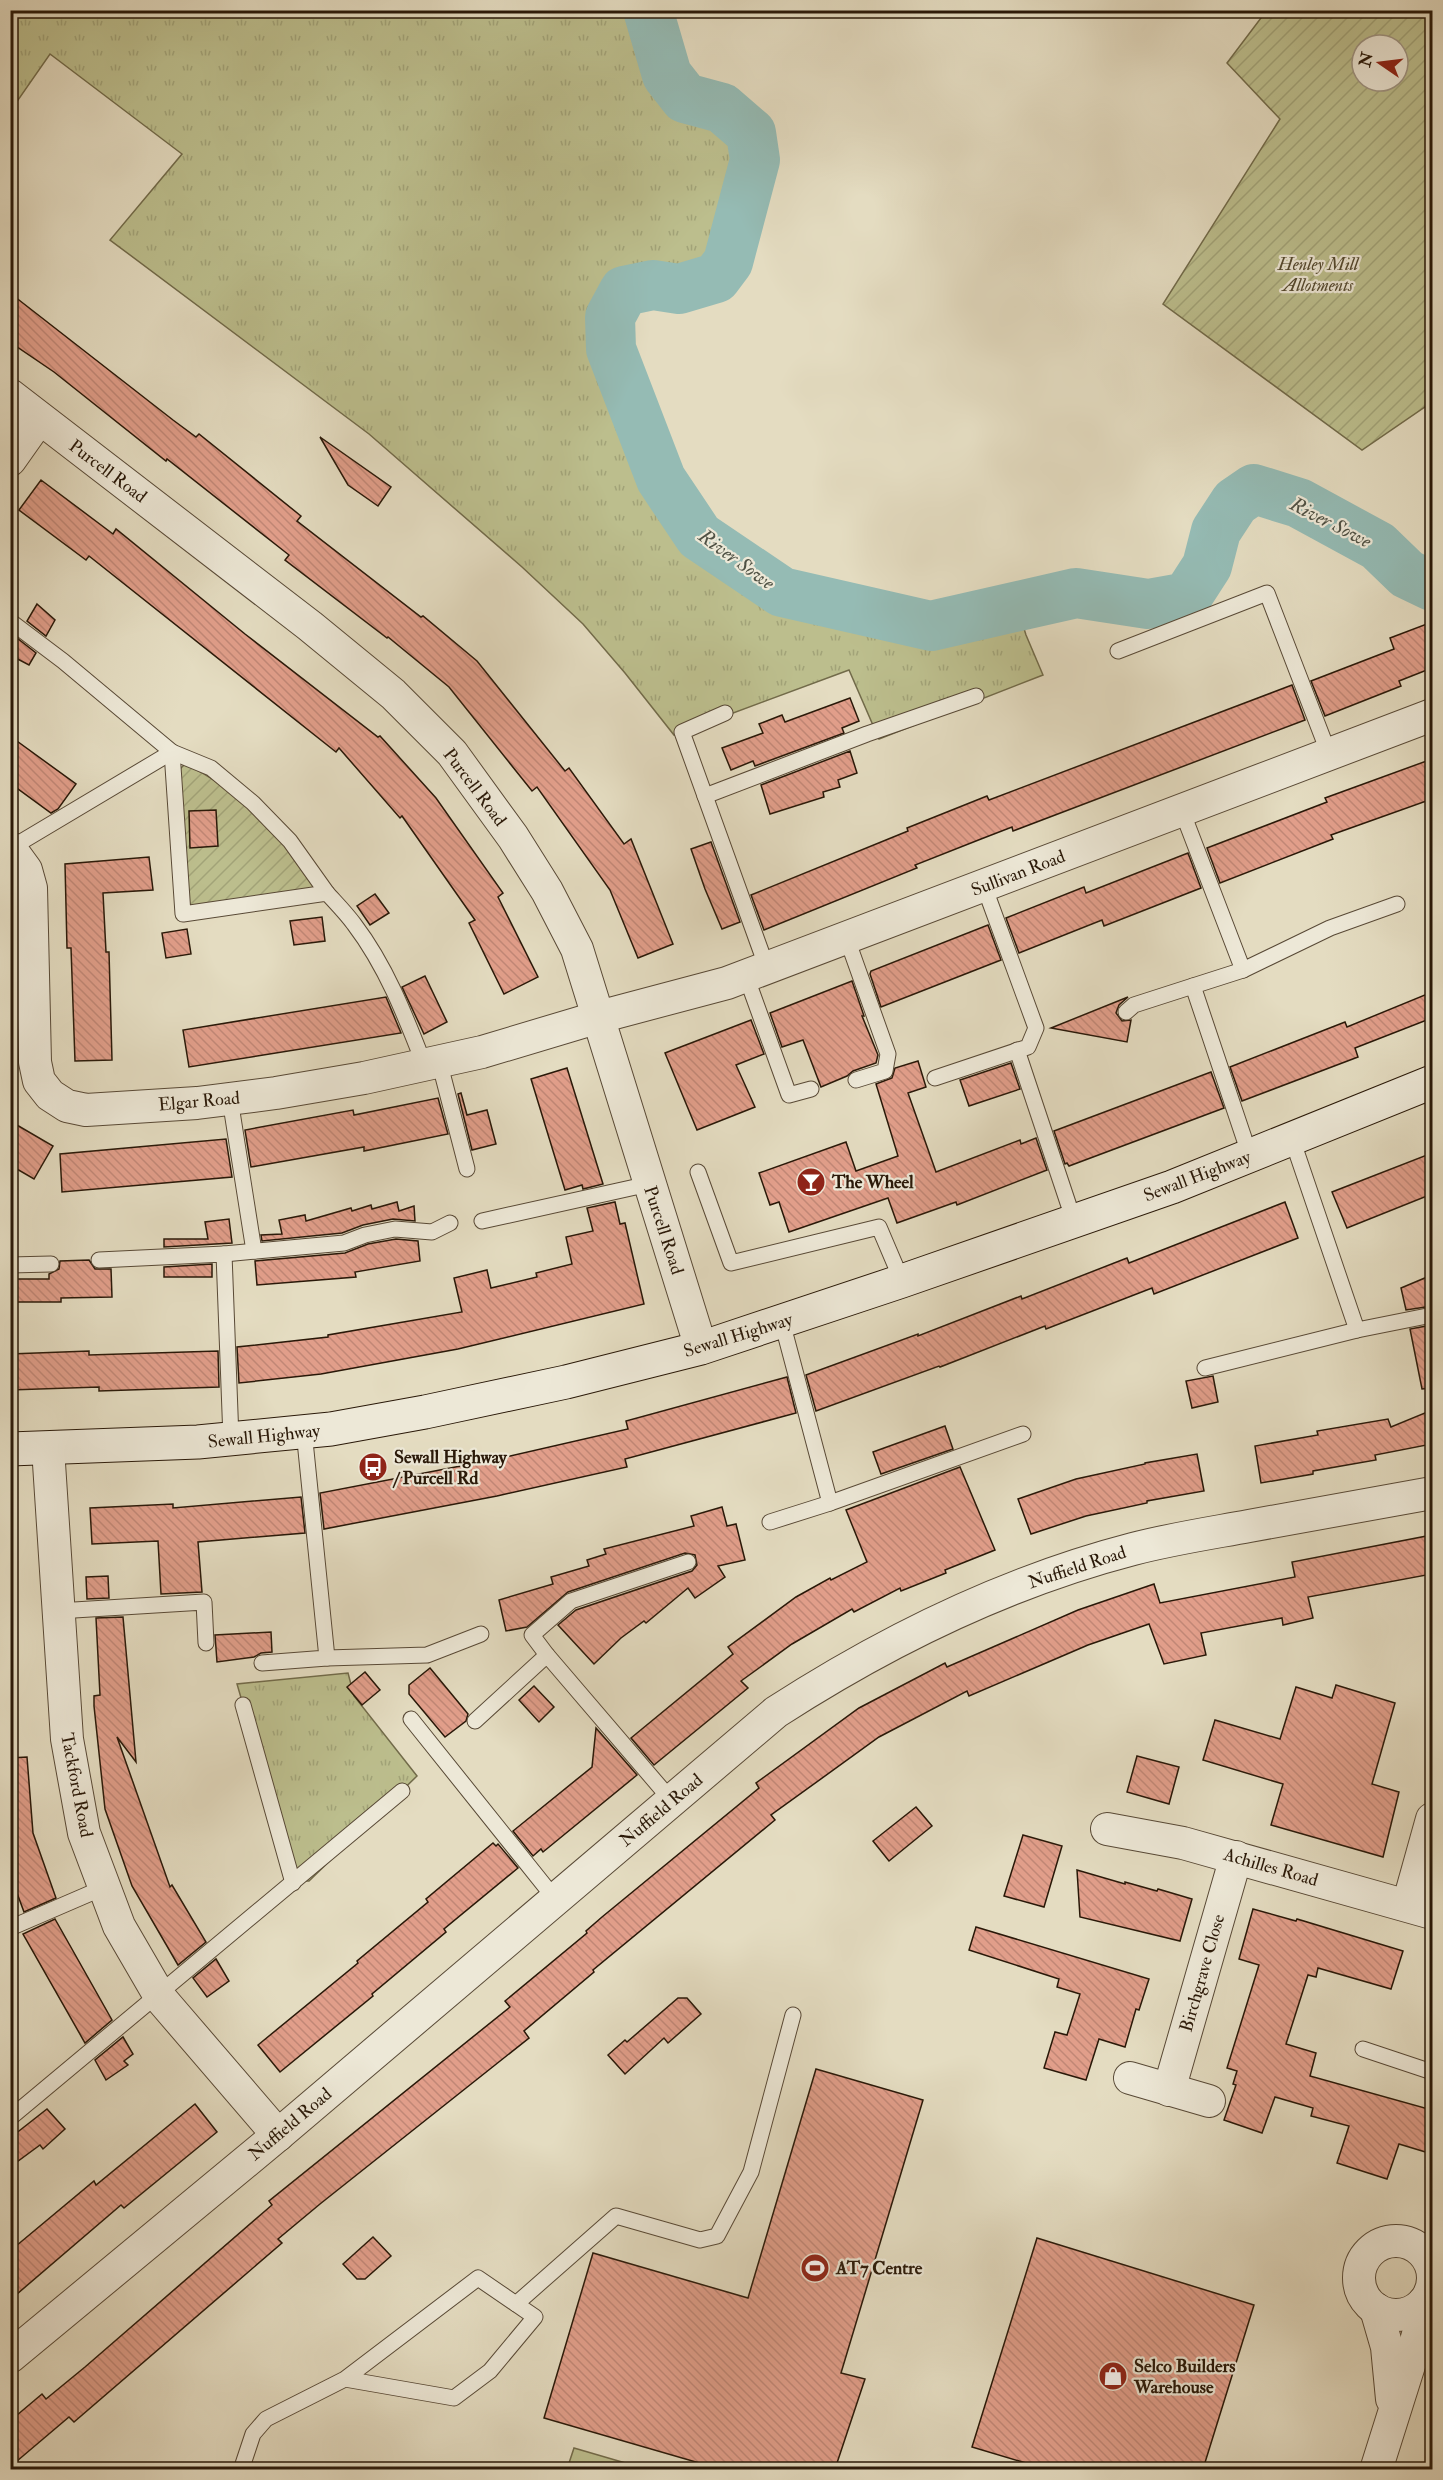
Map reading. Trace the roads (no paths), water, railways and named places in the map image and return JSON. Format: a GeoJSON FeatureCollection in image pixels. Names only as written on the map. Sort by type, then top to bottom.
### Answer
{"type":"FeatureCollection","features":[{"type":"Feature","properties":{"kind":"street","name":"Purcell Road"},"geometry":{"type":"LineString","coordinates":[[10,395],[310,626],[393,694],[452,753],[513,837],[548,891],[577,949],[701,1347]]}},
{"type":"Feature","properties":{"kind":"street"},"geometry":{"type":"LineString","coordinates":[[10,460],[39,418]]}},
{"type":"Feature","properties":{"kind":"street","name":"Sullivan Road"},"geometry":{"type":"LineString","coordinates":[[599,1017],[757,972],[1432,715]]}},
{"type":"Feature","properties":{"kind":"street","name":"Elgar Road"},"geometry":{"type":"LineString","coordinates":[[10,848],[26,870],[31,888],[35,1062],[39,1081],[50,1095],[67,1106],[86,1110],[197,1104],[364,1078],[482,1052],[599,1017]]}},
{"type":"Feature","properties":{"kind":"street","name":"Sewall Highway"},"geometry":{"type":"LineString","coordinates":[[10,1449],[231,1439],[304,1431],[425,1412],[566,1383],[701,1347],[902,1281],[1172,1187],[1432,1082]]}},
{"type":"Feature","properties":{"kind":"street","name":"Tackford Road"},"geometry":{"type":"LineString","coordinates":[[48,1448],[66,1739],[84,1833],[119,1926],[159,1994],[278,2135]]}},
{"type":"Feature","properties":{"kind":"street","name":"Nuffield Road"},"geometry":{"type":"LineString","coordinates":[[10,2357],[278,2135],[776,1712],[835,1674],[933,1623],[988,1598],[1081,1564],[1134,1548],[1432,1493]]}},
{"type":"Feature","properties":{"kind":"street"},"geometry":{"type":"LineString","coordinates":[[1420,1909],[1432,1819]]}},
{"type":"Feature","properties":{"kind":"street","name":"Achilles Road"},"geometry":{"type":"LineString","coordinates":[[1107,1829],[1184,1843],[1420,1909]]}},
{"type":"Feature","properties":{"kind":"street","name":"Birchgrave Close"},"geometry":{"type":"LineString","coordinates":[[1169,2090],[1236,1857]]}},
{"type":"Feature","properties":{"kind":"street"},"geometry":{"type":"LineString","coordinates":[[1130,2078],[1209,2101]]}},
{"type":"Feature","properties":{"kind":"street"},"geometry":{"type":"LineString","coordinates":[[1392,2241],[1408,2243],[1424,2254],[1432,2270],[1431,2289],[1424,2302],[1411,2312],[1401,2314],[1388,2314],[1376,2309],[1365,2298],[1359,2281],[1361,2265],[1372,2250],[1392,2241]]}},
{"type":"Feature","properties":{"kind":"street"},"geometry":{"type":"LineString","coordinates":[[1376,2469],[1423,2316],[1424,2302]]}},
{"type":"Feature","properties":{"kind":"street"},"geometry":{"type":"LineString","coordinates":[[1376,2309],[1387,2347],[1394,2412]]}},
{"type":"Feature","properties":{"kind":"lane"},"geometry":{"type":"LineString","coordinates":[[1118,651],[1268,593],[1329,754]]}},
{"type":"Feature","properties":{"kind":"lane"},"geometry":{"type":"LineString","coordinates":[[10,621],[63,661],[172,752],[211,768],[253,803],[290,841],[327,893],[354,923],[381,966],[432,1063],[467,1169]]}},
{"type":"Feature","properties":{"kind":"lane"},"geometry":{"type":"LineString","coordinates":[[705,796],[867,734],[976,696]]}},
{"type":"Feature","properties":{"kind":"lane"},"geometry":{"type":"LineString","coordinates":[[725,712],[682,732],[705,796],[757,972],[789,1095],[812,1089]]}},
{"type":"Feature","properties":{"kind":"lane"},"geometry":{"type":"LineString","coordinates":[[10,848],[172,752]]}},
{"type":"Feature","properties":{"kind":"lane"},"geometry":{"type":"LineString","coordinates":[[172,752],[183,914],[327,893]]}},
{"type":"Feature","properties":{"kind":"lane"},"geometry":{"type":"LineString","coordinates":[[1182,811],[1243,970]]}},
{"type":"Feature","properties":{"kind":"lane"},"geometry":{"type":"LineString","coordinates":[[935,1078],[1028,1047],[1036,1028],[984,886]]}},
{"type":"Feature","properties":{"kind":"lane"},"geometry":{"type":"LineString","coordinates":[[1126,1012],[1134,1005],[1243,970],[1330,928],[1397,904]]}},
{"type":"Feature","properties":{"kind":"lane"},"geometry":{"type":"LineString","coordinates":[[847,939],[888,1054],[885,1071],[856,1080]]}},
{"type":"Feature","properties":{"kind":"lane"},"geometry":{"type":"LineString","coordinates":[[1193,986],[1250,1156]]}},
{"type":"Feature","properties":{"kind":"lane"},"geometry":{"type":"LineString","coordinates":[[1017,1050],[1074,1221]]}},
{"type":"Feature","properties":{"kind":"lane"},"geometry":{"type":"LineString","coordinates":[[230,1099],[254,1251]]}},
{"type":"Feature","properties":{"kind":"lane"},"geometry":{"type":"LineString","coordinates":[[1292,1139],[1357,1330]]}},
{"type":"Feature","properties":{"kind":"lane"},"geometry":{"type":"LineString","coordinates":[[698,1172],[731,1263],[879,1227],[902,1281]]}},
{"type":"Feature","properties":{"kind":"lane"},"geometry":{"type":"LineString","coordinates":[[482,1221],[649,1184]]}},
{"type":"Feature","properties":{"kind":"lane"},"geometry":{"type":"LineString","coordinates":[[99,1260],[224,1254],[344,1243],[365,1235],[395,1229],[432,1232],[450,1222]]}},
{"type":"Feature","properties":{"kind":"lane"},"geometry":{"type":"LineString","coordinates":[[224,1254],[231,1439]]}},
{"type":"Feature","properties":{"kind":"lane"},"geometry":{"type":"LineString","coordinates":[[10,1265],[51,1264]]}},
{"type":"Feature","properties":{"kind":"lane"},"geometry":{"type":"LineString","coordinates":[[1204,1368],[1357,1330],[1432,1316]]}},
{"type":"Feature","properties":{"kind":"lane"},"geometry":{"type":"LineString","coordinates":[[782,1322],[830,1503]]}},
{"type":"Feature","properties":{"kind":"lane"},"geometry":{"type":"LineString","coordinates":[[304,1431],[327,1658]]}},
{"type":"Feature","properties":{"kind":"lane"},"geometry":{"type":"LineString","coordinates":[[771,1522],[1023,1434]]}},
{"type":"Feature","properties":{"kind":"lane"},"geometry":{"type":"LineString","coordinates":[[672,1801],[532,1635],[571,1601],[688,1562]]}},
{"type":"Feature","properties":{"kind":"lane"},"geometry":{"type":"LineString","coordinates":[[58,1611],[204,1602],[206,1643]]}},
{"type":"Feature","properties":{"kind":"lane"},"geometry":{"type":"LineString","coordinates":[[262,1663],[327,1658],[427,1655],[481,1634]]}},
{"type":"Feature","properties":{"kind":"lane"},"geometry":{"type":"LineString","coordinates":[[475,1721],[547,1655]]}},
{"type":"Feature","properties":{"kind":"lane"},"geometry":{"type":"LineString","coordinates":[[243,1705],[292,1883]]}},
{"type":"Feature","properties":{"kind":"lane"},"geometry":{"type":"LineString","coordinates":[[411,1719],[555,1900]]}},
{"type":"Feature","properties":{"kind":"lane"},"geometry":{"type":"LineString","coordinates":[[10,2118],[402,1791]]}},
{"type":"Feature","properties":{"kind":"lane"},"geometry":{"type":"LineString","coordinates":[[10,1928],[105,1887]]}},
{"type":"Feature","properties":{"kind":"lane"},"geometry":{"type":"LineString","coordinates":[[516,2304],[616,2216],[700,2240],[717,2236],[751,2172],[793,2015]]}},
{"type":"Feature","properties":{"kind":"lane"},"geometry":{"type":"LineString","coordinates":[[1363,2049],[1432,2072]]}},
{"type":"Feature","properties":{"kind":"lane"},"geometry":{"type":"LineString","coordinates":[[241,2469],[253,2434],[266,2420],[345,2379],[478,2278],[535,2317],[490,2371],[454,2398],[345,2379]]}},
{"type":"Feature","properties":{"kind":"waterway","name":"River Sowe"},"geometry":{"type":"LineString","coordinates":[[648,10],[667,75],[685,98],[722,108],[751,133],[755,160],[728,262],[716,278],[679,289],[653,285],[624,291],[610,317],[611,349],[661,479],[699,536],[782,592],[931,626],[1076,593],[1148,604],[1187,597],[1207,566],[1216,531],[1235,502],[1254,489],[1299,503],[1378,546],[1407,574],[1432,586]]}},
{"type":"Feature","properties":{"kind":"place","name":"The Wheel"},"geometry":{"type":"Point","coordinates":[811,1182]}},
{"type":"Feature","properties":{"kind":"place","name":"Sewall Highway / Purcell Rd"},"geometry":{"type":"Point","coordinates":[373,1467]}},
{"type":"Feature","properties":{"kind":"place","name":"AT7 Centre"},"geometry":{"type":"Point","coordinates":[815,2268]}},
{"type":"Feature","properties":{"kind":"place","name":"Selco Builders Warehouse"},"geometry":{"type":"Point","coordinates":[1113,2376]}},
{"type":"Feature","properties":{"kind":"park label","name":"Henley Mill Allotments"},"geometry":{"type":"Point","coordinates":[1318,274]}}]}
